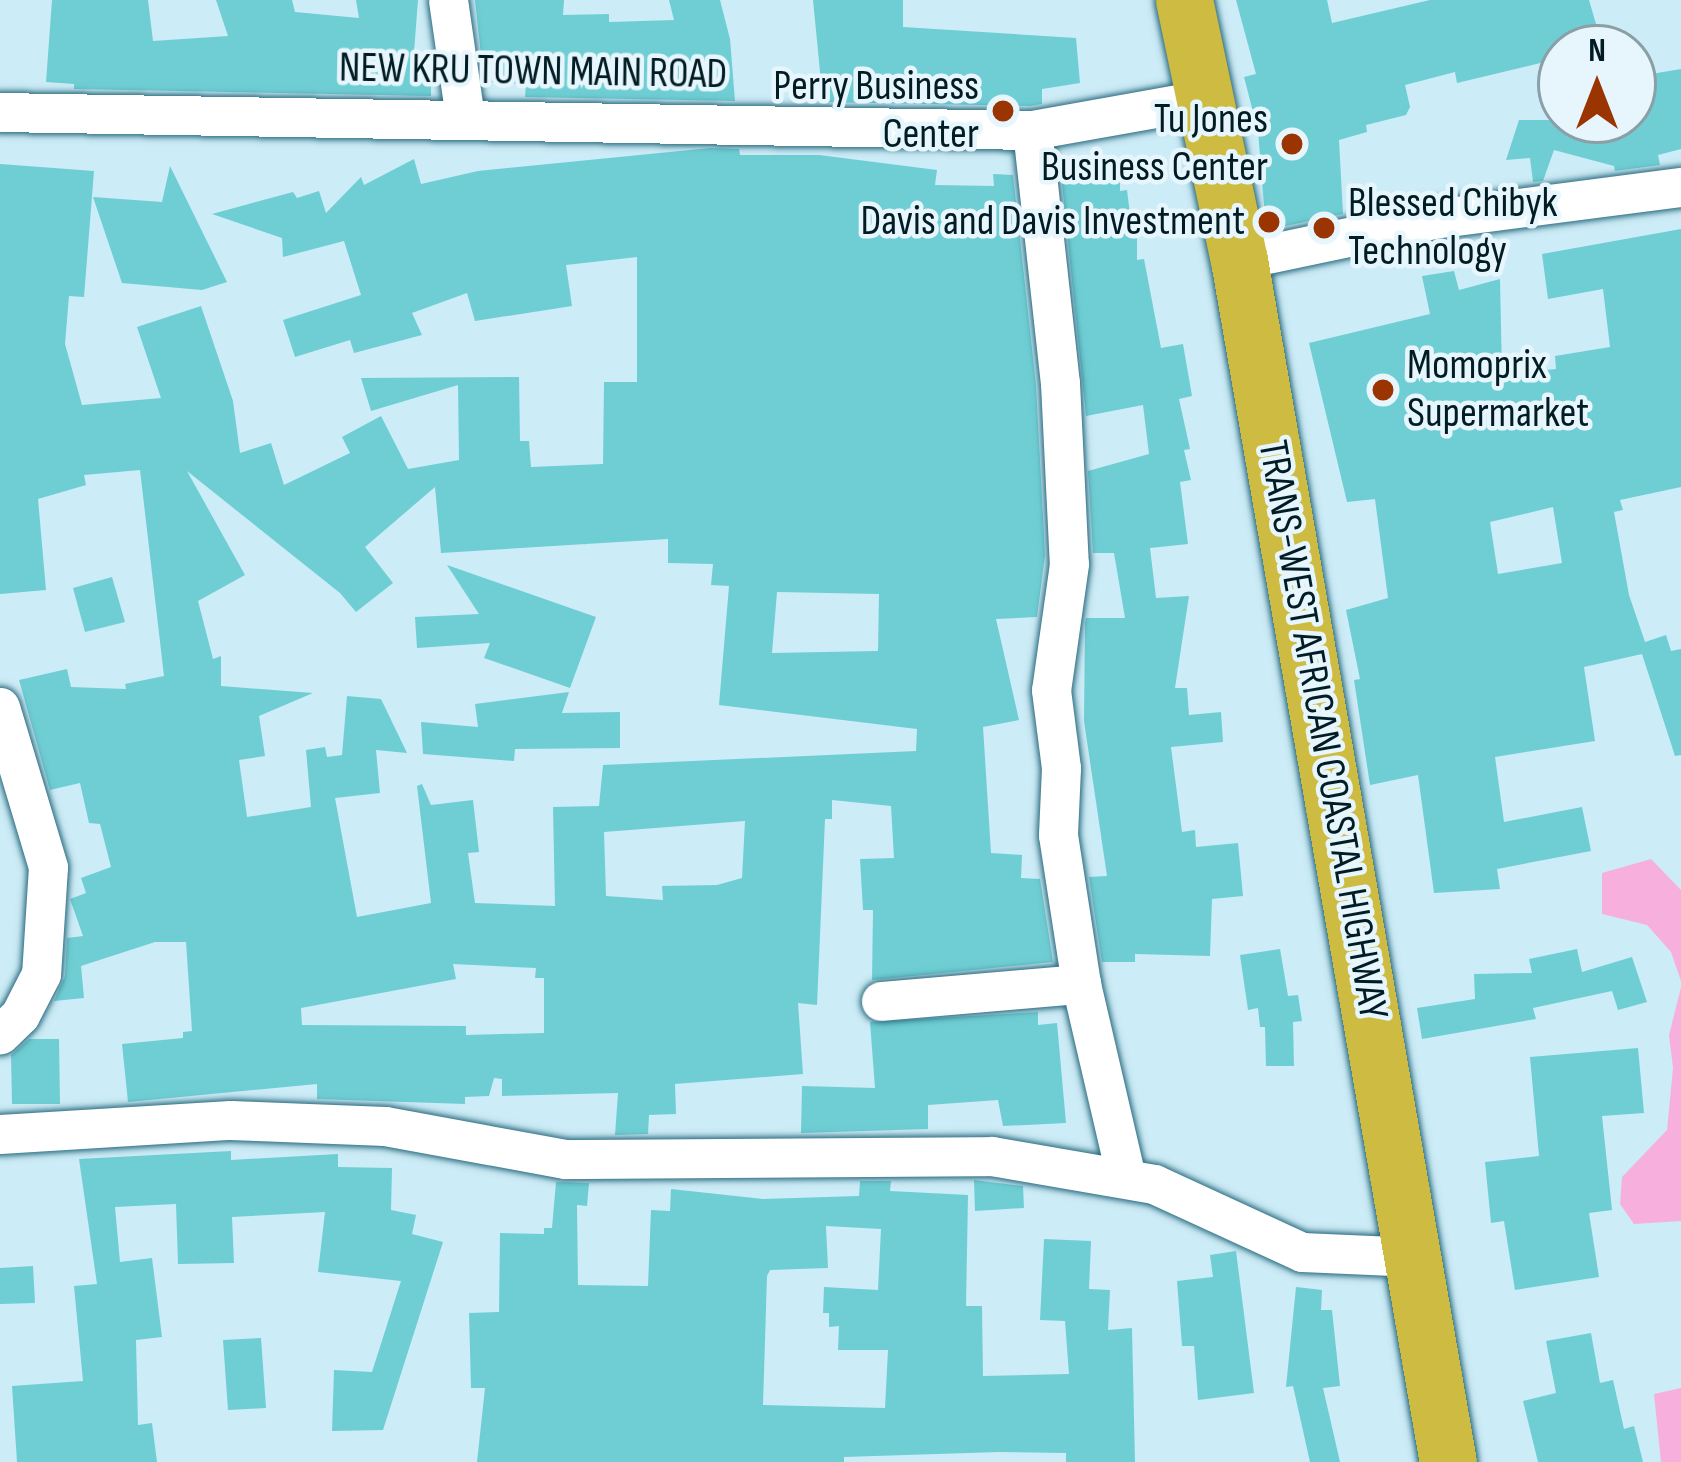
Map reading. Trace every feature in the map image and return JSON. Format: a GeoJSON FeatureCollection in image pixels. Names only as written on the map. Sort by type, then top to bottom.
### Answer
{"type":"FeatureCollection","features":[{"type":"Feature","properties":{"kind":"highway","name":"TRANS-WEST AFRICAN COASTAL HIGHWAY"},"geometry":{"type":"LineString","coordinates":[[1184,0],[1239,260],[1416,1256],[1448,1462]]}},
{"type":"Feature","properties":{"kind":"street"},"geometry":{"type":"LineString","coordinates":[[448,0],[464,118]]}},
{"type":"Feature","properties":{"kind":"street","name":"NEW KRU TOWN MAIN ROAD"},"geometry":{"type":"LineString","coordinates":[[0,112],[1032,130],[1205,99]]}},
{"type":"Feature","properties":{"kind":"street"},"geometry":{"type":"LineString","coordinates":[[1032,130],[1060,383],[1069,564],[1051,690],[1061,768],[1058,835],[1081,984],[1126,1178]]}},
{"type":"Feature","properties":{"kind":"street"},"geometry":{"type":"LineString","coordinates":[[1239,260],[1433,219],[1681,187]]}},
{"type":"Feature","properties":{"kind":"street"},"geometry":{"type":"LineString","coordinates":[[0,707],[48,867],[41,974],[20,1015],[0,1034]]}},
{"type":"Feature","properties":{"kind":"street"},"geometry":{"type":"LineString","coordinates":[[880,1001],[1081,984]]}},
{"type":"Feature","properties":{"kind":"street"},"geometry":{"type":"LineString","coordinates":[[0,1134],[231,1120],[385,1126],[565,1159],[992,1156],[1154,1184],[1302,1252],[1416,1256]]}},
{"type":"Feature","properties":{"kind":"shaded area"},"geometry":{"type":"Polygon","coordinates":[[[1651,859],[1681,890],[1681,981],[1671,952],[1647,925],[1602,914],[1602,873],[1651,859]]]}},
{"type":"Feature","properties":{"kind":"shaded area"},"geometry":{"type":"Polygon","coordinates":[[[1681,987],[1681,1221],[1634,1224],[1620,1204],[1622,1177],[1667,1130],[1673,1068],[1669,1035],[1681,987]]]}},
{"type":"Feature","properties":{"kind":"shaded area"},"geometry":{"type":"Polygon","coordinates":[[[1681,1388],[1681,1462],[1661,1462],[1654,1394],[1681,1388]]]}},
{"type":"Feature","properties":{"kind":"building"},"geometry":{"type":"Polygon","coordinates":[[[52,0],[148,0],[153,41],[228,36],[216,0],[292,0],[295,12],[359,18],[356,0],[418,0],[412,78],[431,78],[431,96],[74,89],[74,84],[46,82],[52,0]]]}},
{"type":"Feature","properties":{"kind":"building"},"geometry":{"type":"Polygon","coordinates":[[[475,0],[564,0],[563,15],[609,14],[609,22],[674,20],[669,0],[720,0],[730,39],[735,101],[525,97],[526,84],[484,82],[475,0]]]}},
{"type":"Feature","properties":{"kind":"building"},"geometry":{"type":"Polygon","coordinates":[[[813,0],[903,0],[903,27],[1076,38],[1080,83],[1042,89],[1042,104],[1030,106],[823,102],[813,0]]]}},
{"type":"Feature","properties":{"kind":"building"},"geometry":{"type":"Polygon","coordinates":[[[1236,0],[1327,0],[1332,23],[1430,0],[1589,0],[1596,24],[1537,24],[1537,64],[1457,83],[1455,72],[1405,85],[1410,107],[1406,115],[1366,125],[1367,132],[1339,140],[1343,214],[1266,230],[1258,131],[1244,77],[1256,74],[1236,0]]]}},
{"type":"Feature","properties":{"kind":"building"},"geometry":{"type":"Polygon","coordinates":[[[1681,69],[1681,149],[1658,155],[1660,165],[1615,171],[1614,166],[1554,150],[1543,181],[1533,182],[1530,158],[1506,160],[1519,120],[1537,120],[1537,144],[1657,144],[1657,73],[1681,69]]]}},
{"type":"Feature","properties":{"kind":"building"},"geometry":{"type":"Polygon","coordinates":[[[710,148],[739,149],[740,155],[819,155],[937,170],[935,185],[994,186],[993,174],[1013,175],[1036,385],[1045,555],[1037,617],[996,619],[1019,720],[983,727],[991,853],[1022,855],[1021,878],[1040,879],[1053,962],[872,980],[873,910],[863,910],[860,859],[894,858],[891,806],[832,800],[832,819],[825,819],[817,1005],[798,1003],[803,1074],[675,1084],[676,1114],[649,1115],[648,1134],[615,1135],[618,1093],[502,1096],[502,1079],[494,1078],[489,1096],[465,1097],[465,1104],[317,1099],[317,1084],[128,1102],[122,1044],[183,1038],[183,1032],[192,1031],[186,942],[155,942],[81,966],[84,998],[54,1001],[65,976],[67,938],[83,936],[70,899],[86,893],[81,878],[111,867],[100,824],[89,823],[80,783],[50,790],[19,680],[67,669],[71,687],[126,689],[125,684],[164,676],[140,470],[84,475],[86,485],[38,499],[46,590],[0,594],[0,164],[94,171],[84,297],[69,296],[65,344],[82,405],[161,398],[137,327],[201,306],[233,401],[240,453],[271,443],[284,485],[350,453],[342,437],[381,416],[408,469],[459,460],[458,385],[371,411],[361,378],[519,377],[520,441],[529,441],[531,467],[603,464],[604,382],[637,382],[637,257],[566,265],[572,306],[475,321],[467,293],[412,313],[422,335],[354,353],[350,340],[295,357],[283,320],[361,295],[344,241],[283,257],[282,238],[212,214],[293,192],[297,198],[319,191],[326,213],[361,177],[364,185],[414,159],[421,184],[478,171],[710,148]],[[187,471],[245,575],[198,601],[213,659],[221,656],[221,686],[313,693],[259,716],[265,756],[239,760],[247,817],[311,807],[306,750],[325,747],[327,757],[342,755],[347,696],[381,699],[407,753],[376,750],[380,793],[335,798],[357,917],[431,903],[417,786],[422,784],[431,805],[473,800],[479,852],[468,853],[475,903],[555,906],[553,807],[599,806],[603,765],[916,751],[917,729],[719,705],[729,586],[711,585],[713,564],[668,563],[668,539],[441,553],[435,487],[365,547],[393,583],[356,612],[340,593],[187,471]],[[777,592],[772,653],[878,651],[879,594],[777,592]],[[745,821],[604,832],[606,896],[663,900],[662,886],[717,885],[742,878],[745,821]],[[453,964],[456,979],[301,1008],[302,1025],[466,1026],[466,1035],[544,1033],[544,978],[535,978],[536,968],[453,964]]]}},
{"type":"Feature","properties":{"kind":"building"},"geometry":{"type":"Polygon","coordinates":[[[170,166],[227,282],[202,290],[122,283],[93,197],[162,202],[170,166]]]}},
{"type":"Feature","properties":{"kind":"building"},"geometry":{"type":"Polygon","coordinates":[[[1120,173],[1120,191],[1127,190],[1132,230],[1137,229],[1137,260],[1144,259],[1161,348],[1183,344],[1192,396],[1179,399],[1190,449],[1184,450],[1191,480],[1180,482],[1188,544],[1150,548],[1156,598],[1189,596],[1175,688],[1187,688],[1189,715],[1221,712],[1223,742],[1171,747],[1182,832],[1195,830],[1196,847],[1238,843],[1243,896],[1212,899],[1210,956],[1135,954],[1135,962],[1102,962],[1089,877],[1107,876],[1084,721],[1085,623],[1086,618],[1125,618],[1114,553],[1093,553],[1088,471],[1149,454],[1143,405],[1086,416],[1061,174],[1120,173]]]}},
{"type":"Feature","properties":{"kind":"building"},"geometry":{"type":"Polygon","coordinates":[[[1681,229],[1681,487],[1620,500],[1623,510],[1614,512],[1629,595],[1645,642],[1666,635],[1671,651],[1681,649],[1681,755],[1675,756],[1642,654],[1584,667],[1595,741],[1495,757],[1504,822],[1582,807],[1591,851],[1497,869],[1500,889],[1434,893],[1418,775],[1370,785],[1354,680],[1360,679],[1346,610],[1388,598],[1375,499],[1347,502],[1309,343],[1430,314],[1422,276],[1454,271],[1459,290],[1500,279],[1502,374],[1556,369],[1555,356],[1610,347],[1603,289],[1548,299],[1542,254],[1681,229]],[[1553,507],[1490,522],[1498,574],[1562,563],[1553,507]]]}},
{"type":"Feature","properties":{"kind":"building"},"geometry":{"type":"Polygon","coordinates":[[[447,565],[596,617],[570,688],[484,658],[490,643],[417,648],[415,617],[479,614],[447,565]]]}},
{"type":"Feature","properties":{"kind":"building"},"geometry":{"type":"Polygon","coordinates":[[[112,577],[125,622],[85,632],[73,588],[112,577]]]}},
{"type":"Feature","properties":{"kind":"building"},"geometry":{"type":"Polygon","coordinates":[[[569,692],[562,713],[620,712],[620,748],[515,749],[514,761],[423,754],[421,722],[478,727],[475,704],[569,692]]]}},
{"type":"Feature","properties":{"kind":"building"},"geometry":{"type":"Polygon","coordinates":[[[1280,949],[1288,996],[1298,995],[1302,1021],[1293,1022],[1294,1066],[1266,1066],[1265,1027],[1260,1027],[1258,1008],[1248,1010],[1240,955],[1280,949]]]}},
{"type":"Feature","properties":{"kind":"building"},"geometry":{"type":"Polygon","coordinates":[[[1577,949],[1582,972],[1632,957],[1647,1002],[1618,1010],[1612,991],[1533,1008],[1536,1019],[1422,1039],[1417,1008],[1475,999],[1474,974],[1532,973],[1529,959],[1577,949]]]}},
{"type":"Feature","properties":{"kind":"building"},"geometry":{"type":"Polygon","coordinates":[[[1038,1012],[1038,1025],[1057,1023],[1066,1123],[1003,1126],[998,1100],[928,1105],[928,1129],[801,1133],[802,1086],[875,1088],[870,1022],[1038,1012]]]}},
{"type":"Feature","properties":{"kind":"building"},"geometry":{"type":"Polygon","coordinates":[[[29,1039],[59,1039],[60,1104],[12,1104],[11,1055],[29,1039]]]}},
{"type":"Feature","properties":{"kind":"building"},"geometry":{"type":"Polygon","coordinates":[[[1638,1048],[1644,1113],[1602,1116],[1612,1210],[1589,1213],[1599,1277],[1515,1290],[1504,1221],[1491,1223],[1485,1162],[1539,1156],[1530,1057],[1638,1048]]]}},
{"type":"Feature","properties":{"kind":"building"},"geometry":{"type":"Polygon","coordinates":[[[231,1151],[231,1160],[338,1154],[338,1167],[392,1168],[391,1210],[416,1215],[412,1234],[443,1242],[383,1430],[332,1431],[334,1370],[372,1372],[401,1281],[318,1272],[325,1212],[232,1217],[234,1263],[178,1264],[176,1204],[115,1207],[120,1262],[152,1258],[162,1337],[136,1340],[138,1425],[152,1423],[157,1462],[17,1462],[12,1386],[83,1381],[74,1286],[97,1284],[79,1159],[231,1151]]]}},
{"type":"Feature","properties":{"kind":"building"},"geometry":{"type":"Polygon","coordinates":[[[974,1180],[1023,1186],[1024,1208],[975,1211],[974,1180]]]}},
{"type":"Feature","properties":{"kind":"building"},"geometry":{"type":"Polygon","coordinates":[[[860,1181],[891,1181],[890,1191],[968,1195],[966,1306],[982,1306],[983,1376],[1069,1374],[1065,1321],[1040,1320],[1044,1239],[1091,1241],[1089,1289],[1110,1290],[1108,1330],[1132,1328],[1135,1462],[1066,1462],[1066,1453],[999,1452],[844,1457],[844,1462],[477,1462],[485,1388],[471,1388],[469,1313],[499,1312],[500,1233],[544,1234],[544,1228],[552,1228],[556,1182],[589,1183],[587,1206],[577,1205],[578,1285],[648,1286],[651,1210],[670,1211],[671,1189],[763,1199],[859,1196],[860,1181]],[[826,1226],[828,1268],[770,1270],[763,1405],[885,1408],[888,1350],[838,1350],[839,1326],[829,1327],[829,1313],[823,1313],[824,1287],[878,1290],[881,1229],[826,1226]]]}},
{"type":"Feature","properties":{"kind":"building"},"geometry":{"type":"Polygon","coordinates":[[[1236,1251],[1254,1393],[1198,1400],[1194,1346],[1182,1346],[1177,1281],[1213,1277],[1210,1255],[1236,1251]]]}},
{"type":"Feature","properties":{"kind":"building"},"geometry":{"type":"Polygon","coordinates":[[[33,1266],[35,1303],[0,1304],[0,1268],[33,1266]]]}},
{"type":"Feature","properties":{"kind":"building"},"geometry":{"type":"Polygon","coordinates":[[[1296,1287],[1322,1290],[1321,1310],[1332,1310],[1340,1386],[1323,1388],[1340,1462],[1310,1462],[1293,1386],[1286,1387],[1296,1287]]]}},
{"type":"Feature","properties":{"kind":"building"},"geometry":{"type":"Polygon","coordinates":[[[1591,1333],[1600,1383],[1613,1380],[1624,1429],[1634,1426],[1643,1462],[1538,1462],[1523,1401],[1556,1393],[1546,1341],[1591,1333]]]}},
{"type":"Feature","properties":{"kind":"building"},"geometry":{"type":"Polygon","coordinates":[[[261,1338],[266,1408],[228,1410],[223,1340],[261,1338]]]}},
{"type":"Feature","properties":{"kind":"place","name":"Perry Business Center"},"geometry":{"type":"Point","coordinates":[1003,111]}},
{"type":"Feature","properties":{"kind":"place","name":"Tu Jones Business Center"},"geometry":{"type":"Point","coordinates":[1292,144]}},
{"type":"Feature","properties":{"kind":"place","name":"Davis and Davis Investment"},"geometry":{"type":"Point","coordinates":[1269,222]}},
{"type":"Feature","properties":{"kind":"place","name":"Blessed Chibyk Technology"},"geometry":{"type":"Point","coordinates":[1324,228]}},
{"type":"Feature","properties":{"kind":"place","name":"Momoprix Supermarket"},"geometry":{"type":"Point","coordinates":[1383,390]}}]}
